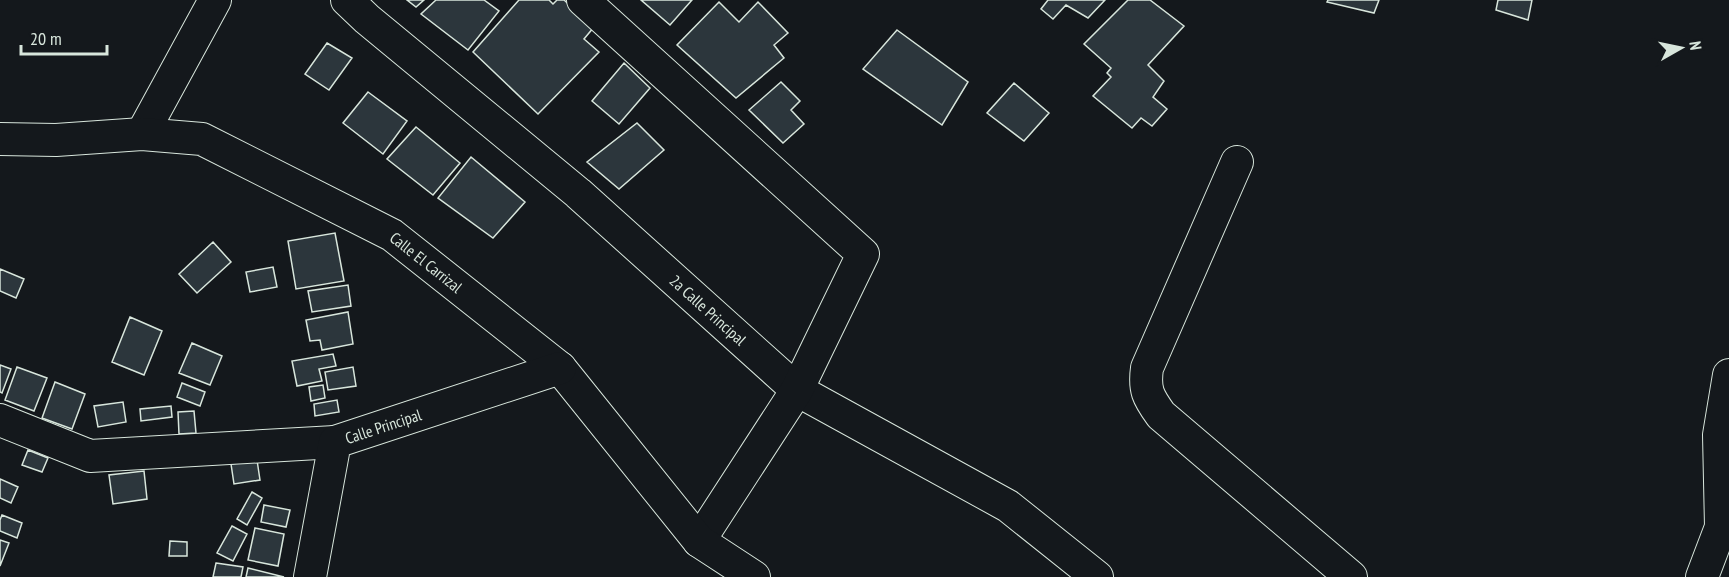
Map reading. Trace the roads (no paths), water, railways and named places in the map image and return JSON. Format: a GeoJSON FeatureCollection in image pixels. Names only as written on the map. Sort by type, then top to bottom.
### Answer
{"type":"FeatureCollection","features":[{"type":"Feature","properties":{"kind":"street"},"geometry":{"type":"LineString","coordinates":[[142,134],[215,0]]}},
{"type":"Feature","properties":{"kind":"street","name":"2a Calle Principal"},"geometry":{"type":"LineString","coordinates":[[347,0],[376,27],[578,193],[796,390],[1008,506],[1097,577]]}},
{"type":"Feature","properties":{"kind":"street"},"geometry":{"type":"LineString","coordinates":[[583,0],[863,254],[714,558]]}},
{"type":"Feature","properties":{"kind":"street","name":"Calle El Carrizal"},"geometry":{"type":"LineString","coordinates":[[0,138],[56,140],[142,134],[202,139],[392,235],[560,368],[714,558],[754,577]]}},
{"type":"Feature","properties":{"kind":"street"},"geometry":{"type":"LineString","coordinates":[[1237,162],[1147,368],[1145,383],[1150,400],[1161,415],[1351,577]]}},
{"type":"Feature","properties":{"kind":"street","name":"Calle Principal"},"geometry":{"type":"LineString","coordinates":[[310,577],[335,442],[560,368]]}},
{"type":"Feature","properties":{"kind":"street"},"geometry":{"type":"LineString","coordinates":[[1702,577],[1721,527],[1719,435],[1729,375]]}},
{"type":"Feature","properties":{"kind":"street"},"geometry":{"type":"LineString","coordinates":[[0,420],[90,456],[335,442]]}}]}
